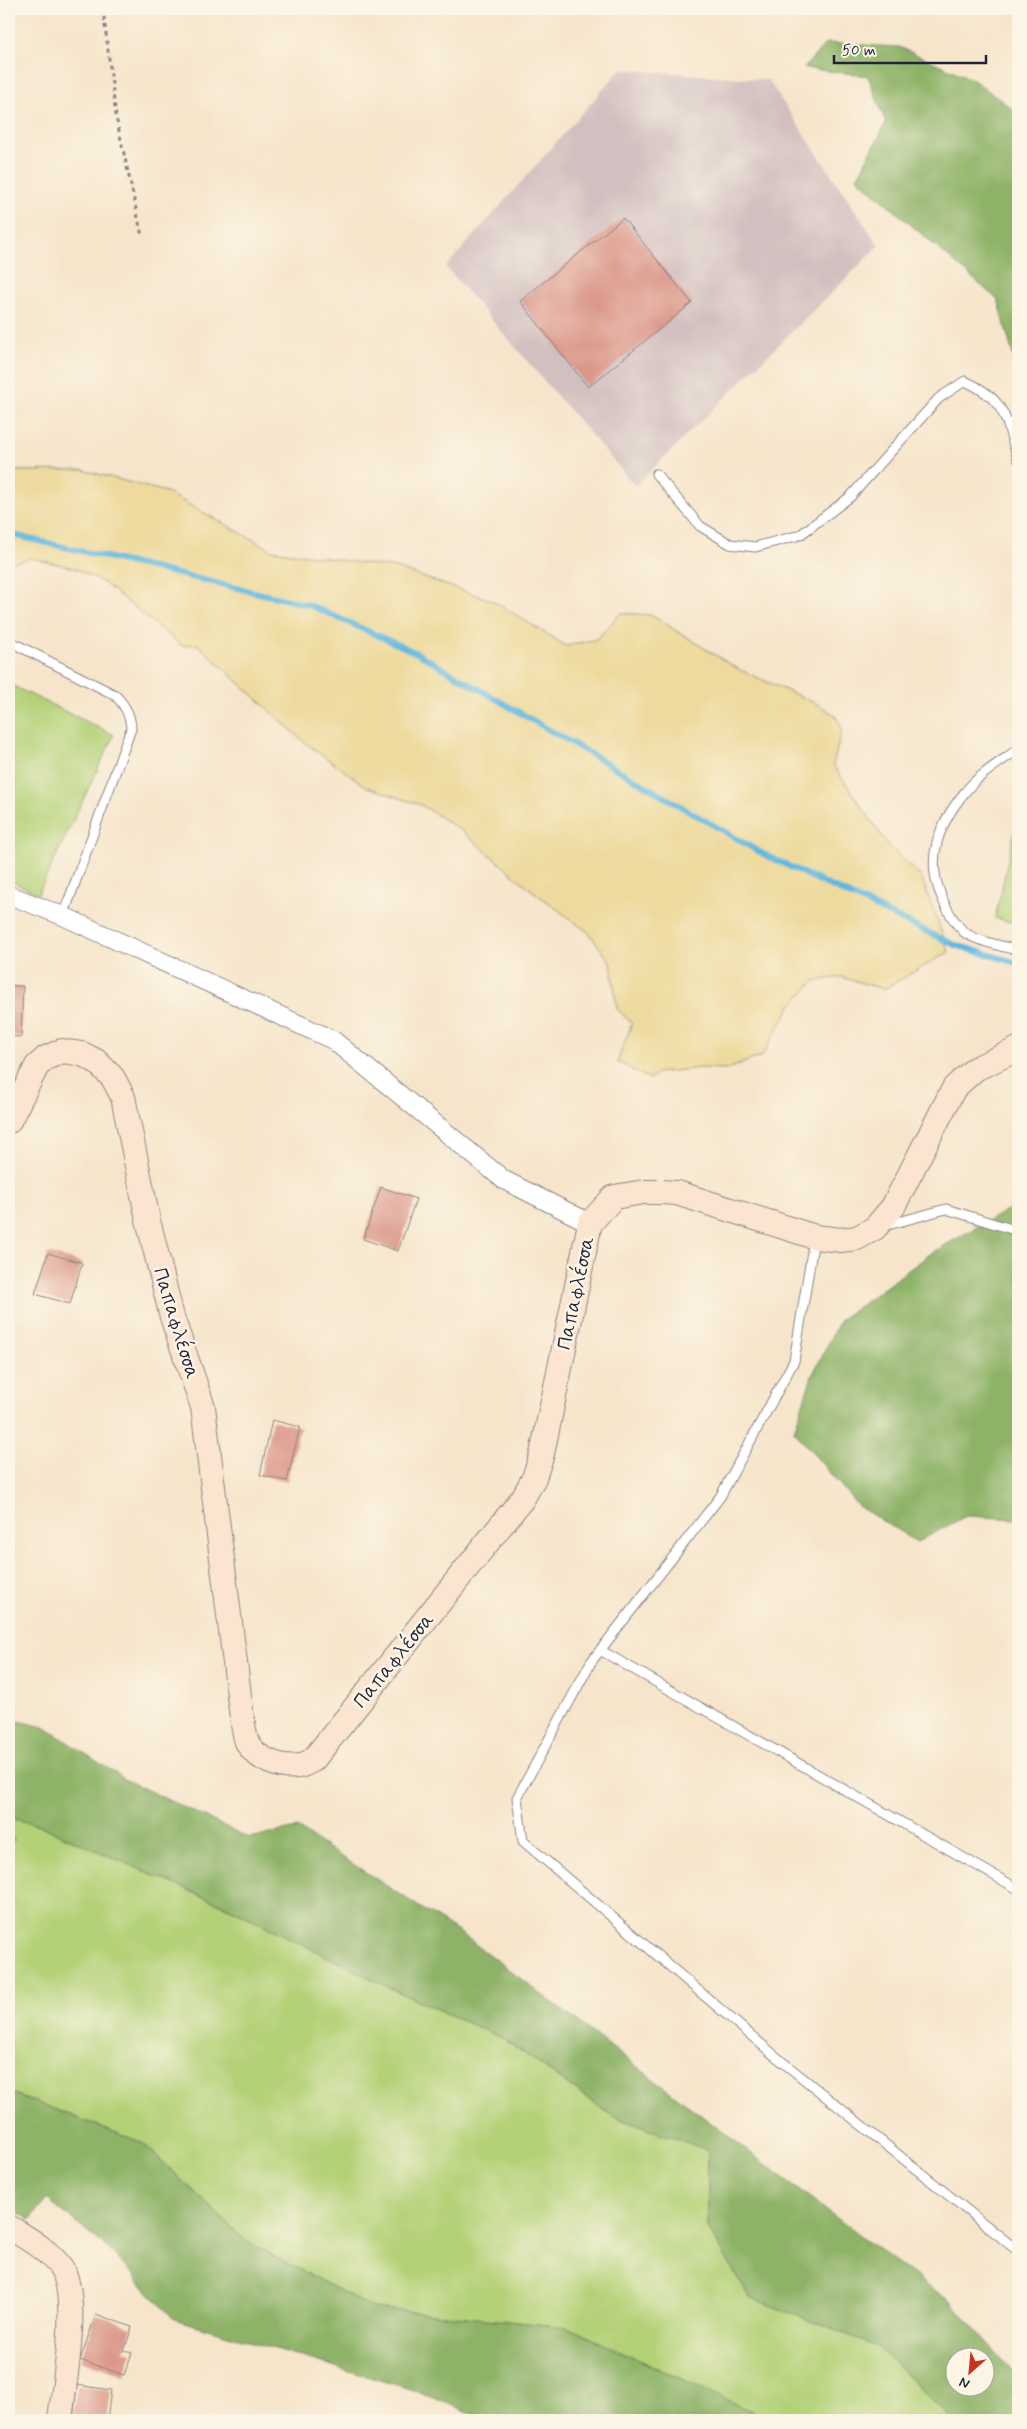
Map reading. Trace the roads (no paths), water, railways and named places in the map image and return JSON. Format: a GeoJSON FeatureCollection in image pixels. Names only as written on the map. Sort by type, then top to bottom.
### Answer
{"type":"FeatureCollection","features":[{"type":"Feature","properties":{"kind":"street"},"geometry":{"type":"LineString","coordinates":[[9,895],[63,916],[333,1040],[504,1180],[590,1223]]}},
{"type":"Feature","properties":{"kind":"street","name":"Παπαφλέσσα"},"geometry":{"type":"LineString","coordinates":[[9,1121],[37,1066],[46,1058],[62,1051],[82,1054],[96,1061],[113,1078],[123,1097],[148,1220],[172,1317],[203,1408],[240,1703],[248,1743],[256,1753],[271,1762],[285,1767],[300,1766],[313,1760],[523,1498],[534,1478],[542,1454],[590,1223],[614,1197],[644,1192],[677,1193],[815,1237],[841,1240],[857,1238],[875,1228],[893,1206],[954,1088],[975,1070],[1018,1049]]}},
{"type":"Feature","properties":{"kind":"street"},"geometry":{"type":"LineString","coordinates":[[9,2226],[53,2258],[61,2268],[68,2285],[69,2322],[60,2420]]}},
{"type":"Feature","properties":{"kind":"lane"},"geometry":{"type":"LineString","coordinates":[[656,474],[700,526],[730,544],[755,547],[800,535],[850,497],[939,398],[965,381],[983,389],[1001,405],[1018,459]]}},
{"type":"Feature","properties":{"kind":"lane"},"geometry":{"type":"LineString","coordinates":[[9,640],[115,695],[123,703],[131,721],[131,729],[63,916]]}},
{"type":"Feature","properties":{"kind":"lane"},"geometry":{"type":"LineString","coordinates":[[1018,749],[966,790],[948,814],[934,849],[933,871],[937,887],[949,914],[966,933],[1018,950]]}},
{"type":"Feature","properties":{"kind":"lane"},"geometry":{"type":"LineString","coordinates":[[875,1228],[946,1209],[1018,1231]]}},
{"type":"Feature","properties":{"kind":"lane"},"geometry":{"type":"LineString","coordinates":[[815,1237],[794,1361],[720,1497],[591,1662],[517,1798],[523,1841],[774,2055],[1018,2251]]}},
{"type":"Feature","properties":{"kind":"lane"},"geometry":{"type":"LineString","coordinates":[[600,1650],[1018,1889]]}},
{"type":"Feature","properties":{"kind":"waterway"},"geometry":{"type":"LineString","coordinates":[[9,534],[309,605],[417,653],[763,854],[955,945],[1018,963]]}}]}
